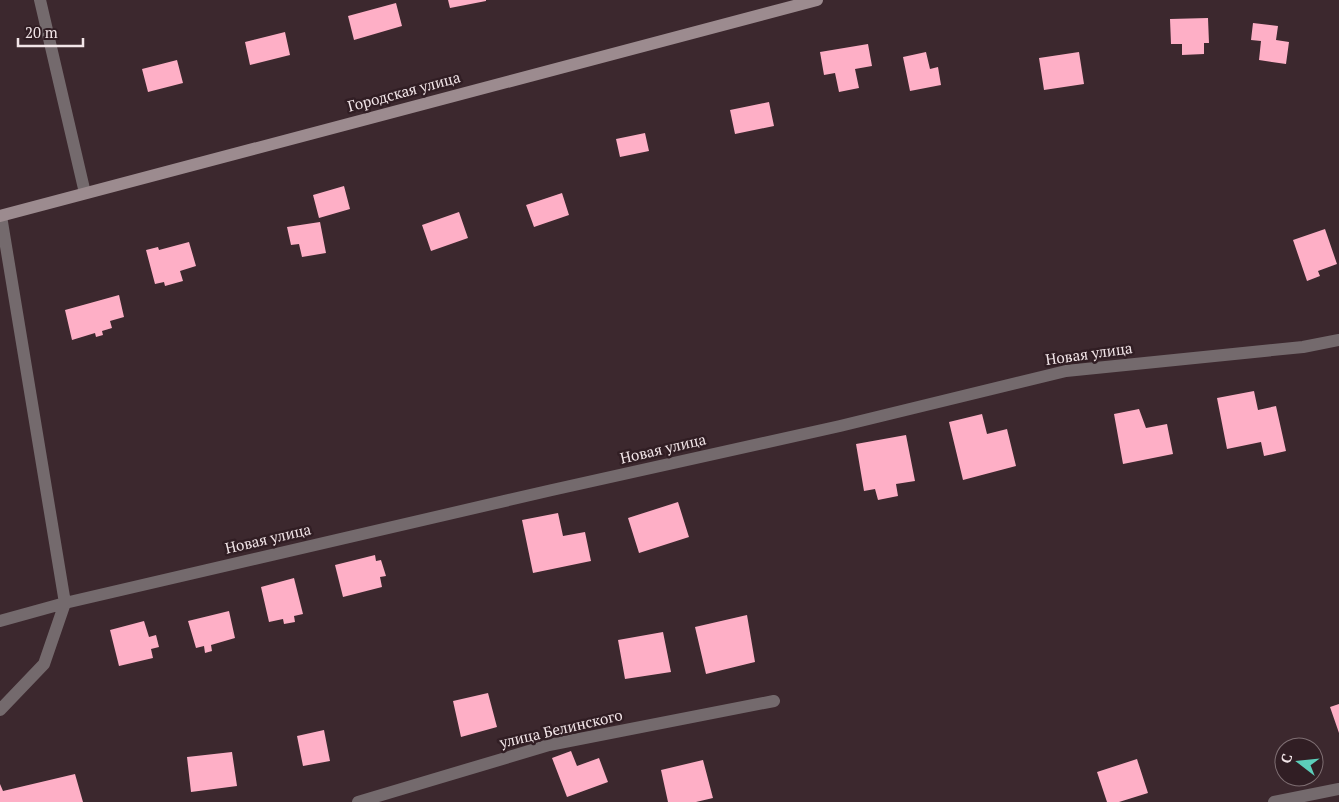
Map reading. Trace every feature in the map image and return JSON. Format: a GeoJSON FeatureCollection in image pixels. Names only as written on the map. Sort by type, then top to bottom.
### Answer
{"type":"FeatureCollection","features":[{"type":"Feature","properties":{"kind":"main road","name":"Городская улица"},"geometry":{"type":"LineString","coordinates":[[1,216],[817,0]]}},
{"type":"Feature","properties":{"kind":"street"},"geometry":{"type":"LineString","coordinates":[[40,0],[84,193]]}},
{"type":"Feature","properties":{"kind":"street"},"geometry":{"type":"LineString","coordinates":[[0,710],[44,664],[65,603],[1,216]]}},
{"type":"Feature","properties":{"kind":"street","name":"Новая улица"},"geometry":{"type":"LineString","coordinates":[[0,621],[65,603],[543,492],[840,426],[1066,371],[1303,348],[1339,340]]}},
{"type":"Feature","properties":{"kind":"street","name":"улица Белинского"},"geometry":{"type":"LineString","coordinates":[[358,802],[549,745],[774,701]]}},
{"type":"Feature","properties":{"kind":"street"},"geometry":{"type":"LineString","coordinates":[[1274,802],[1339,789]]}},
{"type":"Feature","properties":{"kind":"building"},"geometry":{"type":"Polygon","coordinates":[[[448,0],[486,0],[486,1],[450,8],[448,0]]]}},
{"type":"Feature","properties":{"kind":"building"},"geometry":{"type":"Polygon","coordinates":[[[396,3],[402,26],[354,40],[348,16],[396,3]]]}},
{"type":"Feature","properties":{"kind":"building"},"geometry":{"type":"Polygon","coordinates":[[[1208,18],[1209,43],[1204,43],[1204,54],[1182,55],[1182,44],[1171,44],[1170,19],[1208,18]]]}},
{"type":"Feature","properties":{"kind":"building"},"geometry":{"type":"Polygon","coordinates":[[[1253,23],[1278,26],[1276,40],[1289,42],[1286,64],[1259,60],[1261,41],[1251,40],[1253,23]]]}},
{"type":"Feature","properties":{"kind":"building"},"geometry":{"type":"Polygon","coordinates":[[[285,32],[290,55],[250,65],[245,42],[285,32]]]}},
{"type":"Feature","properties":{"kind":"building"},"geometry":{"type":"Polygon","coordinates":[[[868,44],[872,66],[855,69],[859,88],[839,92],[835,73],[824,75],[820,52],[868,44]]]}},
{"type":"Feature","properties":{"kind":"building"},"geometry":{"type":"Polygon","coordinates":[[[926,52],[930,69],[938,67],[941,85],[910,91],[903,57],[926,52]]]}},
{"type":"Feature","properties":{"kind":"building"},"geometry":{"type":"Polygon","coordinates":[[[1079,52],[1084,84],[1044,90],[1039,58],[1079,52]]]}},
{"type":"Feature","properties":{"kind":"building"},"geometry":{"type":"Polygon","coordinates":[[[177,60],[183,83],[148,92],[142,69],[177,60]]]}},
{"type":"Feature","properties":{"kind":"building"},"geometry":{"type":"Polygon","coordinates":[[[769,102],[774,126],[735,134],[730,110],[769,102]]]}},
{"type":"Feature","properties":{"kind":"building"},"geometry":{"type":"Polygon","coordinates":[[[645,133],[649,151],[620,157],[616,139],[645,133]]]}},
{"type":"Feature","properties":{"kind":"building"},"geometry":{"type":"Polygon","coordinates":[[[344,186],[350,209],[319,218],[313,195],[344,186]]]}},
{"type":"Feature","properties":{"kind":"building"},"geometry":{"type":"Polygon","coordinates":[[[562,193],[569,215],[534,227],[526,205],[562,193]]]}},
{"type":"Feature","properties":{"kind":"building"},"geometry":{"type":"Polygon","coordinates":[[[459,212],[468,238],[431,251],[422,225],[459,212]]]}},
{"type":"Feature","properties":{"kind":"building"},"geometry":{"type":"Polygon","coordinates":[[[320,222],[326,253],[302,257],[299,244],[291,245],[287,227],[320,222]]]}},
{"type":"Feature","properties":{"kind":"building"},"geometry":{"type":"Polygon","coordinates":[[[1325,229],[1337,264],[1318,271],[1320,276],[1307,281],[1293,240],[1325,229]]]}},
{"type":"Feature","properties":{"kind":"building"},"geometry":{"type":"Polygon","coordinates":[[[189,242],[196,266],[180,271],[183,281],[165,286],[164,282],[155,284],[146,250],[158,247],[159,250],[189,242]]]}},
{"type":"Feature","properties":{"kind":"building"},"geometry":{"type":"Polygon","coordinates":[[[119,295],[124,317],[110,321],[112,328],[102,331],[103,335],[96,337],[95,333],[72,340],[65,310],[119,295]]]}},
{"type":"Feature","properties":{"kind":"building"},"geometry":{"type":"Polygon","coordinates":[[[1254,391],[1258,410],[1276,406],[1286,451],[1264,456],[1261,442],[1227,449],[1217,398],[1254,391]]]}},
{"type":"Feature","properties":{"kind":"building"},"geometry":{"type":"Polygon","coordinates":[[[1139,409],[1146,428],[1167,424],[1173,454],[1123,464],[1114,414],[1139,409]]]}},
{"type":"Feature","properties":{"kind":"building"},"geometry":{"type":"Polygon","coordinates":[[[982,414],[987,434],[1007,429],[1016,466],[963,480],[949,422],[982,414]]]}},
{"type":"Feature","properties":{"kind":"building"},"geometry":{"type":"Polygon","coordinates":[[[906,435],[915,481],[896,484],[898,496],[878,500],[875,489],[864,491],[856,444],[906,435]]]}},
{"type":"Feature","properties":{"kind":"building"},"geometry":{"type":"Polygon","coordinates":[[[678,502],[689,537],[639,553],[628,518],[678,502]]]}},
{"type":"Feature","properties":{"kind":"building"},"geometry":{"type":"Polygon","coordinates":[[[558,513],[563,536],[585,532],[591,561],[533,573],[522,520],[558,513]]]}},
{"type":"Feature","properties":{"kind":"building"},"geometry":{"type":"Polygon","coordinates":[[[375,555],[376,561],[381,560],[386,576],[380,577],[382,587],[343,597],[335,565],[375,555]]]}},
{"type":"Feature","properties":{"kind":"building"},"geometry":{"type":"Polygon","coordinates":[[[294,578],[303,614],[294,616],[295,622],[284,624],[283,619],[269,622],[261,587],[294,578]]]}},
{"type":"Feature","properties":{"kind":"building"},"geometry":{"type":"Polygon","coordinates":[[[229,611],[235,638],[211,645],[212,651],[205,653],[204,646],[196,648],[188,621],[229,611]]]}},
{"type":"Feature","properties":{"kind":"building"},"geometry":{"type":"Polygon","coordinates":[[[747,615],[755,662],[706,674],[695,627],[747,615]]]}},
{"type":"Feature","properties":{"kind":"building"},"geometry":{"type":"Polygon","coordinates":[[[144,621],[149,637],[156,635],[159,647],[151,649],[153,658],[119,666],[110,630],[144,621]]]}},
{"type":"Feature","properties":{"kind":"building"},"geometry":{"type":"Polygon","coordinates":[[[663,632],[671,672],[625,679],[618,640],[663,632]]]}},
{"type":"Feature","properties":{"kind":"building"},"geometry":{"type":"Polygon","coordinates":[[[488,693],[497,727],[461,737],[453,701],[488,693]]]}},
{"type":"Feature","properties":{"kind":"building"},"geometry":{"type":"Polygon","coordinates":[[[1339,704],[1339,733],[1330,707],[1339,704]]]}},
{"type":"Feature","properties":{"kind":"building"},"geometry":{"type":"Polygon","coordinates":[[[324,730],[330,761],[303,766],[297,736],[324,730]]]}},
{"type":"Feature","properties":{"kind":"building"},"geometry":{"type":"Polygon","coordinates":[[[571,751],[577,766],[599,758],[608,782],[567,797],[552,758],[571,751]]]}},
{"type":"Feature","properties":{"kind":"building"},"geometry":{"type":"Polygon","coordinates":[[[232,752],[237,786],[191,792],[187,757],[232,752]]]}},
{"type":"Feature","properties":{"kind":"building"},"geometry":{"type":"Polygon","coordinates":[[[1137,759],[1148,793],[1119,802],[1107,802],[1097,772],[1137,759]]]}},
{"type":"Feature","properties":{"kind":"building"},"geometry":{"type":"Polygon","coordinates":[[[703,760],[713,798],[696,802],[668,802],[661,770],[703,760]]]}},
{"type":"Feature","properties":{"kind":"building"},"geometry":{"type":"Polygon","coordinates":[[[75,774],[83,802],[0,802],[0,784],[3,791],[75,774]]]}}]}
